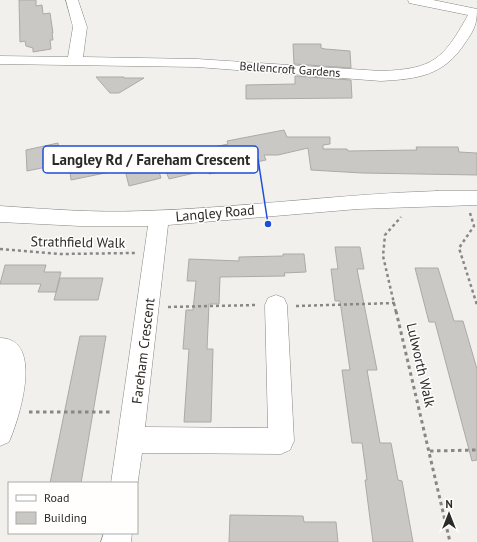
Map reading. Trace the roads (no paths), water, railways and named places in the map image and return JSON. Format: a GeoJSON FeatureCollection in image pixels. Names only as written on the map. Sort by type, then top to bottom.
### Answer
{"type":"FeatureCollection","features":[{"type":"Feature","properties":{"kind":"street"},"geometry":{"type":"LineString","coordinates":[[72,0],[80,27],[76,60]]}},
{"type":"Feature","properties":{"kind":"street"},"geometry":{"type":"LineString","coordinates":[[414,0],[476,13]]}},
{"type":"Feature","properties":{"kind":"street","name":"Bellencroft Gardens"},"geometry":{"type":"LineString","coordinates":[[0,60],[204,63],[381,76],[405,74],[419,72],[444,61],[462,38],[476,13]]}},
{"type":"Feature","properties":{"kind":"street","name":"Langley Road"},"geometry":{"type":"LineString","coordinates":[[0,214],[159,218],[324,203],[400,199],[471,198]]}},
{"type":"Feature","properties":{"kind":"street","name":"Fareham Crescent"},"geometry":{"type":"LineString","coordinates":[[125,482],[159,218]]}},
{"type":"Feature","properties":{"kind":"street"},"geometry":{"type":"LineString","coordinates":[[131,440],[281,441],[276,306]]}},
{"type":"Feature","properties":{"kind":"street"},"geometry":{"type":"LineString","coordinates":[[0,349],[5,349],[13,357],[13,388],[3,422]]}},
{"type":"Feature","properties":{"kind":"place","name":"Langley Rd / Fareham Crescent"},"geometry":{"type":"Point","coordinates":[268,224]}}]}
